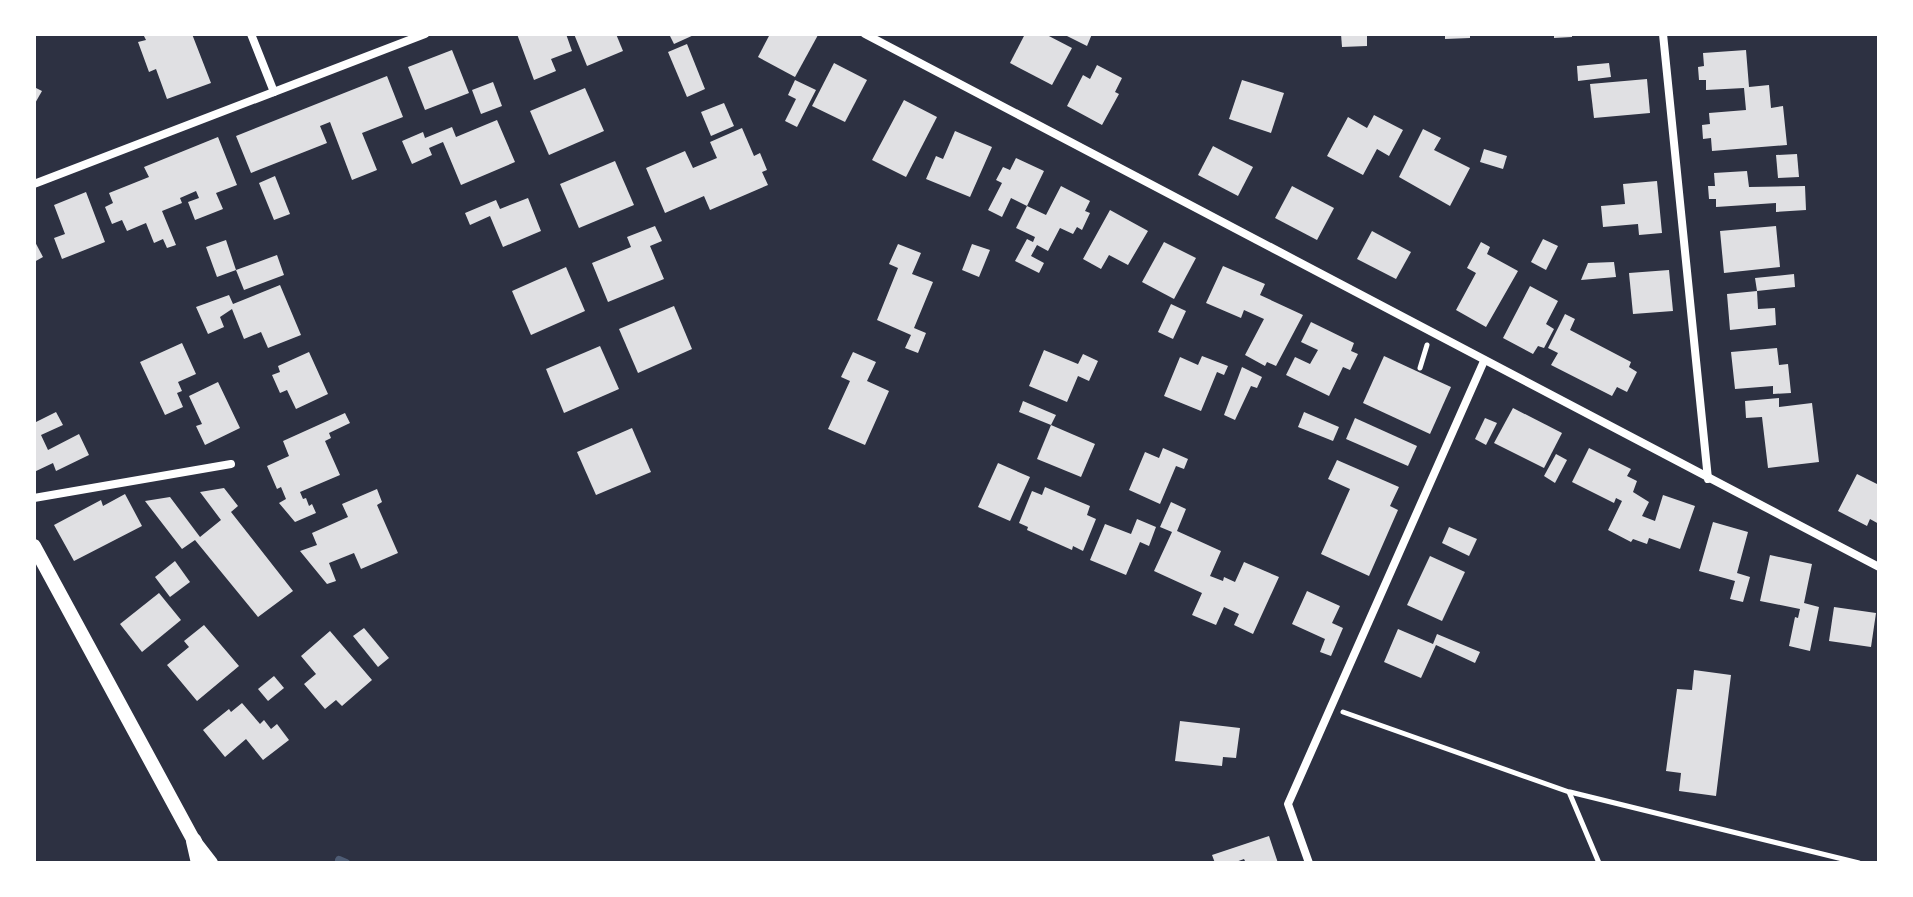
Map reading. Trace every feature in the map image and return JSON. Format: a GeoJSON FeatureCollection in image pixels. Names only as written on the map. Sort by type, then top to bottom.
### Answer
{"type":"FeatureCollection","features":[{"type":"Feature","properties":{"kind":"main road"},"geometry":{"type":"LineString","coordinates":[[194,841],[199,863]]}},
{"type":"Feature","properties":{"kind":"street"},"geometry":{"type":"LineString","coordinates":[[251,34],[274,92]]}},
{"type":"Feature","properties":{"kind":"street"},"geometry":{"type":"LineString","coordinates":[[34,184],[425,34]]}},
{"type":"Feature","properties":{"kind":"street"},"geometry":{"type":"LineString","coordinates":[[865,34],[1879,567]]}},
{"type":"Feature","properties":{"kind":"street"},"geometry":{"type":"LineString","coordinates":[[1663,34],[1708,479]]}},
{"type":"Feature","properties":{"kind":"street"},"geometry":{"type":"LineString","coordinates":[[1309,863],[1288,804],[1484,361]]}},
{"type":"Feature","properties":{"kind":"street"},"geometry":{"type":"LineString","coordinates":[[34,498],[231,464]]}},
{"type":"Feature","properties":{"kind":"street"},"geometry":{"type":"LineString","coordinates":[[34,546],[194,841],[211,863]]}},
{"type":"Feature","properties":{"kind":"path"},"geometry":{"type":"LineString","coordinates":[[1420,368],[1431,333]]}},
{"type":"Feature","properties":{"kind":"path"},"geometry":{"type":"LineString","coordinates":[[1331,708],[1569,792],[1859,863]]}},
{"type":"Feature","properties":{"kind":"path"},"geometry":{"type":"LineString","coordinates":[[1569,792],[1599,863]]}},
{"type":"Feature","properties":{"kind":"building"},"geometry":{"type":"Polygon","coordinates":[[[143,34],[192,34],[211,83],[167,99],[156,69],[149,72],[138,42],[146,40],[143,34]]]}},
{"type":"Feature","properties":{"kind":"building"},"geometry":{"type":"Polygon","coordinates":[[[517,34],[566,34],[572,51],[551,59],[556,71],[534,80],[517,34]]]}},
{"type":"Feature","properties":{"kind":"building"},"geometry":{"type":"Polygon","coordinates":[[[574,34],[616,34],[623,51],[587,66],[574,34]]]}},
{"type":"Feature","properties":{"kind":"building"},"geometry":{"type":"Polygon","coordinates":[[[669,34],[696,34],[674,44],[669,34]]]}},
{"type":"Feature","properties":{"kind":"building"},"geometry":{"type":"Polygon","coordinates":[[[770,34],[818,35],[795,77],[758,57],[770,34]]]}},
{"type":"Feature","properties":{"kind":"building"},"geometry":{"type":"Polygon","coordinates":[[[1025,34],[1045,34],[1072,48],[1052,85],[1010,63],[1025,34]]]}},
{"type":"Feature","properties":{"kind":"building"},"geometry":{"type":"Polygon","coordinates":[[[1068,34],[1092,34],[1087,46],[1068,34]]]}},
{"type":"Feature","properties":{"kind":"building"},"geometry":{"type":"Polygon","coordinates":[[[1341,34],[1367,34],[1367,46],[1342,47],[1341,34]]]}},
{"type":"Feature","properties":{"kind":"building"},"geometry":{"type":"Polygon","coordinates":[[[1445,34],[1470,34],[1470,38],[1445,39],[1445,34]]]}},
{"type":"Feature","properties":{"kind":"building"},"geometry":{"type":"Polygon","coordinates":[[[1554,34],[1572,34],[1572,37],[1554,38],[1554,34]]]}},
{"type":"Feature","properties":{"kind":"building"},"geometry":{"type":"Polygon","coordinates":[[[687,44],[705,89],[687,97],[668,52],[687,44]]]}},
{"type":"Feature","properties":{"kind":"building"},"geometry":{"type":"Polygon","coordinates":[[[452,50],[469,93],[425,110],[408,67],[452,50]]]}},
{"type":"Feature","properties":{"kind":"building"},"geometry":{"type":"Polygon","coordinates":[[[1746,50],[1749,87],[1769,85],[1771,108],[1783,106],[1787,145],[1712,151],[1711,138],[1703,139],[1702,125],[1710,124],[1709,113],[1746,110],[1744,88],[1706,90],[1706,80],[1699,80],[1698,67],[1704,66],[1703,53],[1746,50]]]}},
{"type":"Feature","properties":{"kind":"building"},"geometry":{"type":"Polygon","coordinates":[[[834,63],[867,80],[845,122],[812,106],[834,63]]]}},
{"type":"Feature","properties":{"kind":"building"},"geometry":{"type":"Polygon","coordinates":[[[1609,63],[1611,77],[1578,81],[1577,66],[1609,63]]]}},
{"type":"Feature","properties":{"kind":"building"},"geometry":{"type":"Polygon","coordinates":[[[1097,65],[1122,78],[1115,92],[1119,94],[1102,125],[1067,106],[1083,75],[1090,79],[1097,65]]]}},
{"type":"Feature","properties":{"kind":"building"},"geometry":{"type":"Polygon","coordinates":[[[387,76],[403,117],[362,133],[377,170],[352,180],[330,122],[320,126],[327,143],[251,173],[236,136],[387,76]]]}},
{"type":"Feature","properties":{"kind":"building"},"geometry":{"type":"Polygon","coordinates":[[[1647,79],[1650,113],[1594,118],[1590,84],[1647,79]]]}},
{"type":"Feature","properties":{"kind":"building"},"geometry":{"type":"Polygon","coordinates":[[[795,80],[816,90],[797,127],[785,121],[796,99],[788,95],[795,80]]]}},
{"type":"Feature","properties":{"kind":"building"},"geometry":{"type":"Polygon","coordinates":[[[1242,80],[1284,93],[1271,133],[1229,119],[1242,80]]]}},
{"type":"Feature","properties":{"kind":"building"},"geometry":{"type":"Polygon","coordinates":[[[493,82],[502,106],[481,114],[472,90],[493,82]]]}},
{"type":"Feature","properties":{"kind":"building"},"geometry":{"type":"Polygon","coordinates":[[[34,87],[42,91],[34,105],[34,87]]]}},
{"type":"Feature","properties":{"kind":"building"},"geometry":{"type":"Polygon","coordinates":[[[585,88],[604,131],[549,155],[530,111],[585,88]]]}},
{"type":"Feature","properties":{"kind":"building"},"geometry":{"type":"Polygon","coordinates":[[[904,100],[937,117],[906,177],[872,160],[904,100]]]}},
{"type":"Feature","properties":{"kind":"building"},"geometry":{"type":"Polygon","coordinates":[[[724,103],[734,126],[711,136],[701,112],[724,103]]]}},
{"type":"Feature","properties":{"kind":"building"},"geometry":{"type":"Polygon","coordinates":[[[1374,115],[1403,130],[1389,156],[1377,149],[1363,175],[1327,156],[1348,117],[1367,128],[1374,115]]]}},
{"type":"Feature","properties":{"kind":"building"},"geometry":{"type":"Polygon","coordinates":[[[497,120],[515,162],[461,185],[443,142],[429,148],[432,155],[412,164],[402,141],[423,132],[425,138],[452,127],[456,137],[497,120]]]}},
{"type":"Feature","properties":{"kind":"building"},"geometry":{"type":"Polygon","coordinates":[[[742,128],[754,156],[760,153],[767,170],[762,172],[768,185],[710,210],[704,196],[665,213],[646,168],[685,151],[693,168],[717,158],[710,142],[742,128]]]}},
{"type":"Feature","properties":{"kind":"building"},"geometry":{"type":"Polygon","coordinates":[[[1423,129],[1441,138],[1434,150],[1470,168],[1450,206],[1399,177],[1423,129]]]}},
{"type":"Feature","properties":{"kind":"building"},"geometry":{"type":"Polygon","coordinates":[[[955,131],[992,147],[970,197],[926,179],[936,156],[943,159],[955,131]]]}},
{"type":"Feature","properties":{"kind":"building"},"geometry":{"type":"Polygon","coordinates":[[[218,137],[237,185],[216,193],[223,209],[195,220],[188,202],[199,198],[196,191],[180,198],[182,203],[162,211],[176,245],[167,248],[163,239],[154,243],[146,223],[127,231],[122,220],[112,224],[105,207],[113,203],[109,193],[149,177],[144,167],[218,137]]]}},
{"type":"Feature","properties":{"kind":"building"},"geometry":{"type":"Polygon","coordinates":[[[1213,146],[1253,167],[1238,196],[1198,175],[1213,146]]]}},
{"type":"Feature","properties":{"kind":"building"},"geometry":{"type":"Polygon","coordinates":[[[1484,149],[1507,156],[1503,169],[1480,162],[1484,149]]]}},
{"type":"Feature","properties":{"kind":"building"},"geometry":{"type":"Polygon","coordinates":[[[1797,154],[1799,177],[1778,178],[1776,155],[1797,154]]]}},
{"type":"Feature","properties":{"kind":"building"},"geometry":{"type":"Polygon","coordinates":[[[1016,158],[1044,171],[1027,206],[1011,198],[1002,217],[988,210],[1002,183],[996,180],[1003,167],[1010,170],[1016,158]]]}},
{"type":"Feature","properties":{"kind":"building"},"geometry":{"type":"Polygon","coordinates":[[[615,161],[634,205],[579,228],[560,184],[615,161]]]}},
{"type":"Feature","properties":{"kind":"building"},"geometry":{"type":"Polygon","coordinates":[[[1747,171],[1749,187],[1805,186],[1806,210],[1776,212],[1776,203],[1716,207],[1716,199],[1709,199],[1708,186],[1715,186],[1714,173],[1747,171]]]}},
{"type":"Feature","properties":{"kind":"building"},"geometry":{"type":"Polygon","coordinates":[[[275,176],[290,214],[274,220],[259,183],[275,176]]]}},
{"type":"Feature","properties":{"kind":"building"},"geometry":{"type":"Polygon","coordinates":[[[1657,181],[1662,233],[1639,235],[1638,224],[1603,227],[1601,206],[1625,204],[1623,184],[1657,181]]]}},
{"type":"Feature","properties":{"kind":"building"},"geometry":{"type":"Polygon","coordinates":[[[1061,186],[1090,201],[1085,211],[1090,213],[1082,230],[1077,227],[1073,234],[1060,228],[1048,251],[1037,245],[1031,256],[1044,263],[1039,273],[1015,261],[1027,239],[1033,242],[1035,237],[1016,228],[1027,206],[1046,215],[1061,186]]]}},
{"type":"Feature","properties":{"kind":"building"},"geometry":{"type":"Polygon","coordinates":[[[1292,186],[1334,208],[1317,240],[1275,218],[1292,186]]]}},
{"type":"Feature","properties":{"kind":"building"},"geometry":{"type":"Polygon","coordinates":[[[86,192],[105,242],[62,259],[54,238],[65,234],[54,205],[86,192]]]}},
{"type":"Feature","properties":{"kind":"building"},"geometry":{"type":"Polygon","coordinates":[[[528,198],[541,231],[503,247],[490,216],[470,225],[465,213],[496,200],[500,209],[528,198]]]}},
{"type":"Feature","properties":{"kind":"building"},"geometry":{"type":"Polygon","coordinates":[[[1110,210],[1148,231],[1128,265],[1109,255],[1101,269],[1083,259],[1110,210]]]}},
{"type":"Feature","properties":{"kind":"building"},"geometry":{"type":"Polygon","coordinates":[[[655,226],[662,241],[650,246],[664,279],[608,302],[592,263],[631,247],[627,237],[655,226]]]}},
{"type":"Feature","properties":{"kind":"building"},"geometry":{"type":"Polygon","coordinates":[[[1776,226],[1780,267],[1724,273],[1720,231],[1776,226]]]}},
{"type":"Feature","properties":{"kind":"building"},"geometry":{"type":"Polygon","coordinates":[[[1372,231],[1411,252],[1396,279],[1357,259],[1372,231]]]}},
{"type":"Feature","properties":{"kind":"building"},"geometry":{"type":"Polygon","coordinates":[[[1543,239],[1558,246],[1546,270],[1531,262],[1543,239]]]}},
{"type":"Feature","properties":{"kind":"building"},"geometry":{"type":"Polygon","coordinates":[[[34,240],[43,257],[34,262],[34,240]]]}},
{"type":"Feature","properties":{"kind":"building"},"geometry":{"type":"Polygon","coordinates":[[[226,240],[236,270],[217,277],[206,247],[226,240]]]}},
{"type":"Feature","properties":{"kind":"building"},"geometry":{"type":"Polygon","coordinates":[[[1164,242],[1196,258],[1174,299],[1142,282],[1164,242]]]}},
{"type":"Feature","properties":{"kind":"building"},"geometry":{"type":"Polygon","coordinates":[[[1481,242],[1490,247],[1487,254],[1518,271],[1486,327],[1456,310],[1476,273],[1467,268],[1481,242]]]}},
{"type":"Feature","properties":{"kind":"building"},"geometry":{"type":"Polygon","coordinates":[[[898,244],[921,253],[912,274],[933,282],[914,328],[926,333],[918,353],[905,348],[911,335],[877,320],[898,268],[889,264],[898,244]]]}},
{"type":"Feature","properties":{"kind":"building"},"geometry":{"type":"Polygon","coordinates":[[[972,244],[990,250],[979,277],[962,270],[972,244]]]}},
{"type":"Feature","properties":{"kind":"building"},"geometry":{"type":"Polygon","coordinates":[[[277,255],[284,275],[244,290],[236,270],[277,255]]]}},
{"type":"Feature","properties":{"kind":"building"},"geometry":{"type":"Polygon","coordinates":[[[1614,262],[1616,277],[1581,280],[1588,263],[1614,262]]]}},
{"type":"Feature","properties":{"kind":"building"},"geometry":{"type":"Polygon","coordinates":[[[1223,266],[1265,284],[1260,295],[1303,315],[1276,366],[1267,362],[1265,366],[1245,355],[1264,319],[1244,310],[1241,318],[1206,303],[1223,266]]]}},
{"type":"Feature","properties":{"kind":"building"},"geometry":{"type":"Polygon","coordinates":[[[566,267],[585,311],[531,335],[512,291],[566,267]]]}},
{"type":"Feature","properties":{"kind":"building"},"geometry":{"type":"Polygon","coordinates":[[[1669,270],[1673,311],[1633,314],[1629,273],[1669,270]]]}},
{"type":"Feature","properties":{"kind":"building"},"geometry":{"type":"Polygon","coordinates":[[[1794,274],[1795,287],[1757,291],[1755,278],[1794,274]]]}},
{"type":"Feature","properties":{"kind":"building"},"geometry":{"type":"Polygon","coordinates":[[[280,285],[301,335],[268,348],[261,332],[244,339],[232,309],[220,317],[224,327],[208,334],[196,307],[229,295],[233,304],[280,285]]]}},
{"type":"Feature","properties":{"kind":"building"},"geometry":{"type":"Polygon","coordinates":[[[1530,286],[1558,301],[1546,324],[1554,329],[1544,348],[1538,346],[1533,354],[1503,338],[1530,286]]]}},
{"type":"Feature","properties":{"kind":"building"},"geometry":{"type":"Polygon","coordinates":[[[1757,291],[1758,309],[1775,308],[1776,325],[1730,330],[1727,294],[1757,291]]]}},
{"type":"Feature","properties":{"kind":"building"},"geometry":{"type":"Polygon","coordinates":[[[1171,304],[1186,311],[1173,339],[1158,332],[1171,304]]]}},
{"type":"Feature","properties":{"kind":"building"},"geometry":{"type":"Polygon","coordinates":[[[674,306],[692,349],[638,373],[619,329],[674,306]]]}},
{"type":"Feature","properties":{"kind":"building"},"geometry":{"type":"Polygon","coordinates":[[[1565,314],[1575,319],[1570,330],[1631,362],[1629,367],[1637,372],[1627,392],[1617,387],[1612,396],[1551,365],[1558,353],[1548,348],[1565,314]]]}},
{"type":"Feature","properties":{"kind":"building"},"geometry":{"type":"Polygon","coordinates":[[[1311,322],[1354,343],[1351,351],[1358,354],[1350,370],[1343,367],[1329,396],[1286,375],[1295,357],[1310,364],[1318,350],[1301,342],[1311,322]]]}},
{"type":"Feature","properties":{"kind":"building"},"geometry":{"type":"Polygon","coordinates":[[[182,343],[196,374],[178,382],[182,391],[177,393],[183,407],[165,415],[140,362],[182,343]]]}},
{"type":"Feature","properties":{"kind":"building"},"geometry":{"type":"Polygon","coordinates":[[[600,346],[619,389],[564,413],[546,369],[600,346]]]}},
{"type":"Feature","properties":{"kind":"building"},"geometry":{"type":"Polygon","coordinates":[[[1777,348],[1779,365],[1788,364],[1791,393],[1773,394],[1773,386],[1735,389],[1731,352],[1777,348]]]}},
{"type":"Feature","properties":{"kind":"building"},"geometry":{"type":"Polygon","coordinates":[[[1044,350],[1078,364],[1083,354],[1098,361],[1089,381],[1078,376],[1067,402],[1029,386],[1044,350]]]}},
{"type":"Feature","properties":{"kind":"building"},"geometry":{"type":"Polygon","coordinates":[[[309,352],[328,394],[296,409],[287,390],[280,393],[272,375],[280,372],[278,366],[309,352]]]}},
{"type":"Feature","properties":{"kind":"building"},"geometry":{"type":"Polygon","coordinates":[[[853,352],[876,362],[867,381],[889,391],[865,445],[828,429],[850,381],[841,377],[853,352]]]}},
{"type":"Feature","properties":{"kind":"building"},"geometry":{"type":"Polygon","coordinates":[[[1202,356],[1228,366],[1224,375],[1217,372],[1201,411],[1164,396],[1180,357],[1198,365],[1202,356]]]}},
{"type":"Feature","properties":{"kind":"building"},"geometry":{"type":"Polygon","coordinates":[[[1384,356],[1451,387],[1430,434],[1363,403],[1384,356]]]}},
{"type":"Feature","properties":{"kind":"building"},"geometry":{"type":"Polygon","coordinates":[[[1242,367],[1262,377],[1257,388],[1251,386],[1235,420],[1224,415],[1242,367]]]}},
{"type":"Feature","properties":{"kind":"building"},"geometry":{"type":"Polygon","coordinates":[[[218,382],[240,428],[205,445],[196,426],[202,424],[189,396],[218,382]]]}},
{"type":"Feature","properties":{"kind":"building"},"geometry":{"type":"Polygon","coordinates":[[[1779,398],[1779,407],[1812,403],[1819,462],[1768,468],[1762,417],[1746,418],[1745,401],[1779,398]]]}},
{"type":"Feature","properties":{"kind":"building"},"geometry":{"type":"Polygon","coordinates":[[[1023,401],[1056,415],[1051,425],[1019,412],[1023,401]]]}},
{"type":"Feature","properties":{"kind":"building"},"geometry":{"type":"Polygon","coordinates":[[[1513,408],[1562,433],[1544,468],[1494,443],[1513,408]]]}},
{"type":"Feature","properties":{"kind":"building"},"geometry":{"type":"Polygon","coordinates":[[[56,412],[63,425],[41,435],[48,450],[79,434],[89,455],[56,471],[53,463],[34,472],[34,423],[56,412]]]}},
{"type":"Feature","properties":{"kind":"building"},"geometry":{"type":"Polygon","coordinates":[[[1304,412],[1339,427],[1333,441],[1298,427],[1304,412]]]}},
{"type":"Feature","properties":{"kind":"building"},"geometry":{"type":"Polygon","coordinates":[[[345,413],[350,423],[329,433],[331,438],[325,441],[340,475],[300,492],[316,513],[295,522],[279,503],[286,499],[281,487],[277,489],[267,466],[289,456],[283,441],[345,413]]]}},
{"type":"Feature","properties":{"kind":"building"},"geometry":{"type":"Polygon","coordinates":[[[1355,418],[1417,446],[1408,466],[1346,439],[1355,418]]]}},
{"type":"Feature","properties":{"kind":"building"},"geometry":{"type":"Polygon","coordinates":[[[1485,418],[1497,423],[1486,445],[1475,439],[1485,418]]]}},
{"type":"Feature","properties":{"kind":"building"},"geometry":{"type":"Polygon","coordinates":[[[1051,425],[1095,444],[1081,477],[1037,459],[1051,425]]]}},
{"type":"Feature","properties":{"kind":"building"},"geometry":{"type":"Polygon","coordinates":[[[632,428],[651,472],[596,495],[577,452],[632,428]]]}},
{"type":"Feature","properties":{"kind":"building"},"geometry":{"type":"Polygon","coordinates":[[[1163,448],[1188,459],[1184,469],[1176,466],[1160,504],[1129,490],[1145,452],[1159,458],[1163,448]]]}},
{"type":"Feature","properties":{"kind":"building"},"geometry":{"type":"Polygon","coordinates":[[[1589,448],[1631,469],[1627,476],[1637,481],[1633,492],[1649,502],[1642,516],[1655,521],[1663,495],[1695,506],[1680,549],[1649,538],[1647,544],[1633,539],[1631,542],[1608,530],[1622,501],[1616,498],[1614,503],[1572,482],[1589,448]]]}},
{"type":"Feature","properties":{"kind":"building"},"geometry":{"type":"Polygon","coordinates":[[[1556,454],[1567,460],[1555,483],[1544,476],[1556,454]]]}},
{"type":"Feature","properties":{"kind":"building"},"geometry":{"type":"Polygon","coordinates":[[[1337,460],[1399,487],[1390,506],[1398,510],[1369,576],[1321,554],[1350,489],[1328,479],[1337,460]]]}},
{"type":"Feature","properties":{"kind":"building"},"geometry":{"type":"Polygon","coordinates":[[[998,463],[1030,477],[1010,521],[978,507],[998,463]]]}},
{"type":"Feature","properties":{"kind":"building"},"geometry":{"type":"Polygon","coordinates":[[[1857,474],[1879,485],[1879,524],[1870,519],[1867,526],[1838,511],[1857,474]]]}},
{"type":"Feature","properties":{"kind":"building"},"geometry":{"type":"Polygon","coordinates":[[[1045,487],[1090,506],[1087,515],[1096,519],[1083,551],[1073,546],[1072,550],[1027,530],[1028,527],[1019,523],[1032,491],[1042,495],[1045,487]]]}},
{"type":"Feature","properties":{"kind":"building"},"geometry":{"type":"Polygon","coordinates":[[[224,488],[238,506],[231,512],[293,591],[258,617],[195,540],[182,549],[145,501],[170,497],[200,537],[221,520],[200,492],[224,488]]]}},
{"type":"Feature","properties":{"kind":"building"},"geometry":{"type":"Polygon","coordinates":[[[377,489],[382,502],[377,505],[398,553],[361,569],[354,553],[329,563],[336,581],[327,584],[300,551],[317,545],[312,533],[348,517],[342,504],[377,489]]]}},
{"type":"Feature","properties":{"kind":"building"},"geometry":{"type":"Polygon","coordinates":[[[125,494],[142,526],[74,561],[54,525],[101,500],[103,506],[125,494]]]}},
{"type":"Feature","properties":{"kind":"building"},"geometry":{"type":"Polygon","coordinates":[[[1171,502],[1186,509],[1177,531],[1221,551],[1210,576],[1235,582],[1244,562],[1279,577],[1253,634],[1234,625],[1239,614],[1224,607],[1216,625],[1192,615],[1202,593],[1154,571],[1172,532],[1160,527],[1171,502]]]}},
{"type":"Feature","properties":{"kind":"building"},"geometry":{"type":"Polygon","coordinates":[[[1137,519],[1156,527],[1149,546],[1140,542],[1126,575],[1090,560],[1105,524],[1131,534],[1137,519]]]}},
{"type":"Feature","properties":{"kind":"building"},"geometry":{"type":"Polygon","coordinates":[[[1713,522],[1748,532],[1737,573],[1750,577],[1743,602],[1730,599],[1735,581],[1699,571],[1713,522]]]}},
{"type":"Feature","properties":{"kind":"building"},"geometry":{"type":"Polygon","coordinates":[[[1449,527],[1477,539],[1469,556],[1442,543],[1449,527]]]}},
{"type":"Feature","properties":{"kind":"building"},"geometry":{"type":"Polygon","coordinates":[[[1770,555],[1812,564],[1804,603],[1819,607],[1810,651],[1789,646],[1795,617],[1798,618],[1800,609],[1760,601],[1770,555]]]}},
{"type":"Feature","properties":{"kind":"building"},"geometry":{"type":"Polygon","coordinates":[[[1430,556],[1465,572],[1442,621],[1407,605],[1430,556]]]}},
{"type":"Feature","properties":{"kind":"building"},"geometry":{"type":"Polygon","coordinates":[[[175,561],[190,582],[170,597],[155,577],[175,561]]]}},
{"type":"Feature","properties":{"kind":"building"},"geometry":{"type":"Polygon","coordinates":[[[1307,591],[1340,606],[1332,623],[1343,628],[1331,656],[1320,652],[1325,639],[1292,624],[1307,591]]]}},
{"type":"Feature","properties":{"kind":"building"},"geometry":{"type":"Polygon","coordinates":[[[159,593],[181,620],[142,652],[120,624],[159,593]]]}},
{"type":"Feature","properties":{"kind":"building"},"geometry":{"type":"Polygon","coordinates":[[[1834,607],[1876,613],[1871,647],[1829,641],[1834,607]]]}},
{"type":"Feature","properties":{"kind":"building"},"geometry":{"type":"Polygon","coordinates":[[[204,625],[239,666],[197,701],[167,665],[189,647],[184,641],[204,625]]]}},
{"type":"Feature","properties":{"kind":"building"},"geometry":{"type":"Polygon","coordinates":[[[364,628],[389,658],[378,667],[353,636],[364,628]]]}},
{"type":"Feature","properties":{"kind":"building"},"geometry":{"type":"Polygon","coordinates":[[[1398,629],[1433,644],[1437,634],[1480,652],[1475,663],[1436,645],[1421,678],[1384,662],[1398,629]]]}},
{"type":"Feature","properties":{"kind":"building"},"geometry":{"type":"Polygon","coordinates":[[[330,631],[372,680],[342,706],[336,700],[325,709],[304,684],[316,674],[301,656],[330,631]]]}},
{"type":"Feature","properties":{"kind":"building"},"geometry":{"type":"Polygon","coordinates":[[[1694,670],[1731,675],[1716,796],[1679,791],[1681,773],[1666,771],[1677,689],[1692,690],[1694,670]]]}},
{"type":"Feature","properties":{"kind":"building"},"geometry":{"type":"Polygon","coordinates":[[[274,676],[284,688],[268,701],[258,689],[274,676]]]}},
{"type":"Feature","properties":{"kind":"building"},"geometry":{"type":"Polygon","coordinates":[[[242,703],[260,724],[264,720],[271,729],[277,724],[289,740],[263,760],[246,739],[225,757],[203,730],[229,709],[231,712],[242,703]]]}},
{"type":"Feature","properties":{"kind":"building"},"geometry":{"type":"Polygon","coordinates":[[[1180,721],[1240,728],[1236,758],[1223,757],[1222,766],[1175,761],[1180,721]]]}},
{"type":"Feature","properties":{"kind":"building"},"geometry":{"type":"Polygon","coordinates":[[[1269,836],[1278,863],[1246,863],[1244,859],[1233,863],[1215,863],[1212,855],[1269,836]]]}},
{"type":"Feature","properties":{"kind":"waterway"},"geometry":{"type":"LineString","coordinates":[[339,860],[346,863]]}}]}
